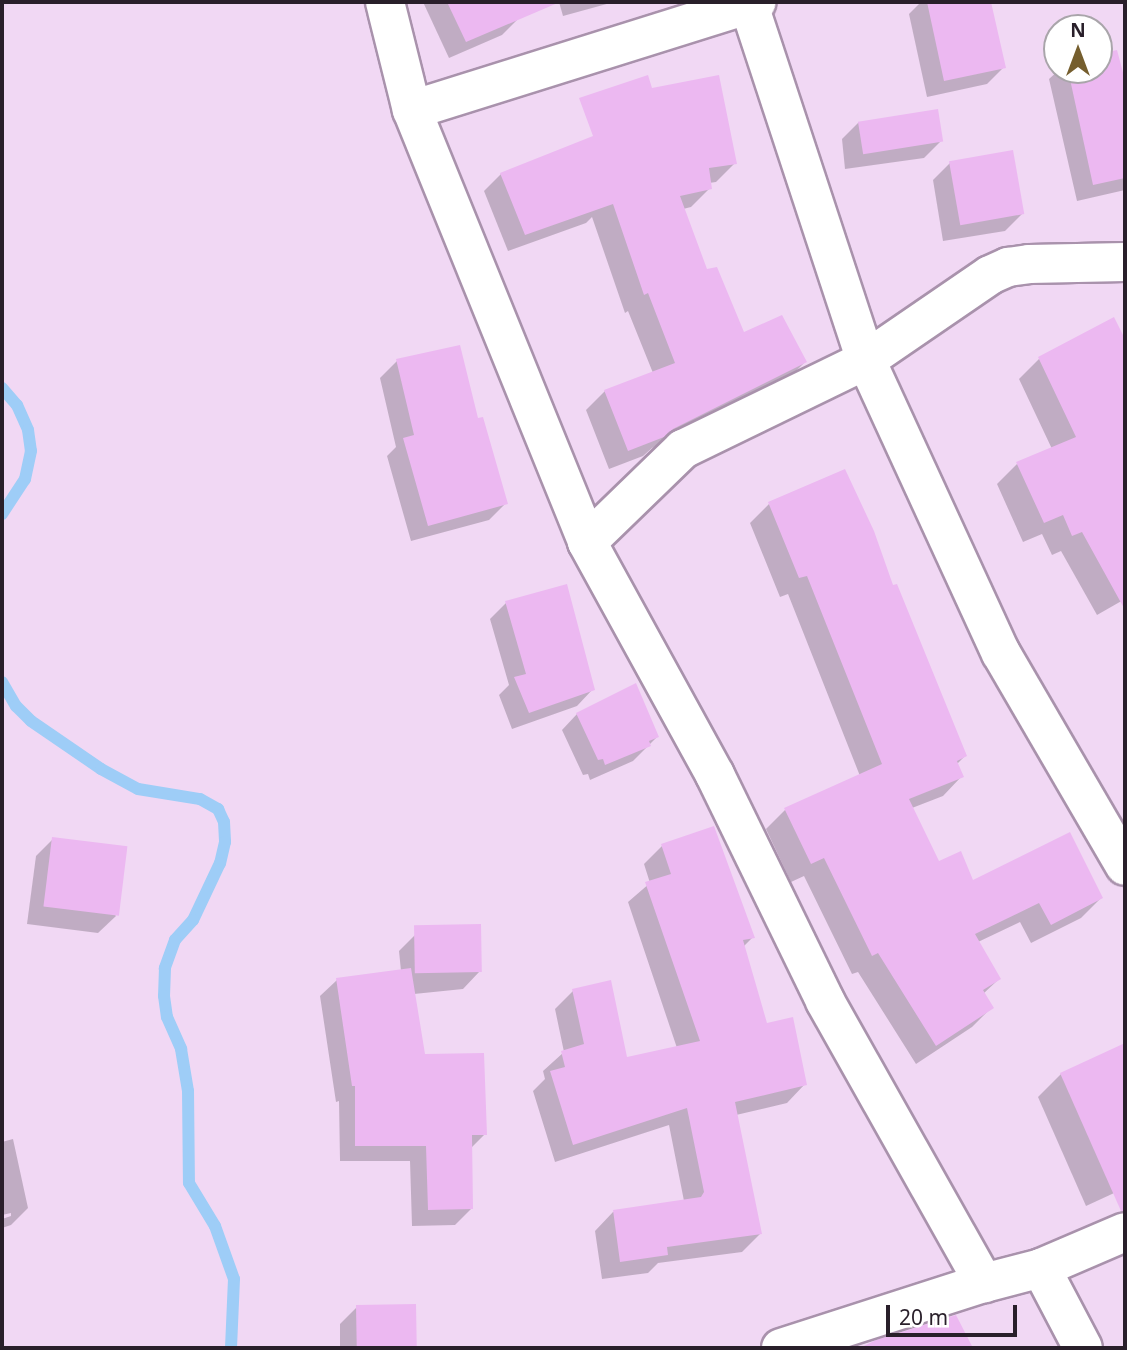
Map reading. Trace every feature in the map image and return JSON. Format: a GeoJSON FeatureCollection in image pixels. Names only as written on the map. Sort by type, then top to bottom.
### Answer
{"type":"FeatureCollection","features":[{"type":"Feature","properties":{"kind":"street"},"geometry":{"type":"LineString","coordinates":[[385,2],[411,110],[587,542],[715,775],[825,1001],[984,1283]]}},
{"type":"Feature","properties":{"kind":"street"},"geometry":{"type":"LineString","coordinates":[[411,110],[751,2],[866,360],[1001,653],[1125,866]]}},
{"type":"Feature","properties":{"kind":"street"},"geometry":{"type":"LineString","coordinates":[[587,542],[683,449],[866,360],[990,275],[1008,267],[1125,262]]}},
{"type":"Feature","properties":{"kind":"street"},"geometry":{"type":"LineString","coordinates":[[781,1348],[824,1342],[984,1283],[1041,1268],[1125,1232]]}},
{"type":"Feature","properties":{"kind":"street"},"geometry":{"type":"LineString","coordinates":[[1041,1268],[1083,1348]]}},
{"type":"Feature","properties":{"kind":"building"},"geometry":{"type":"Polygon","coordinates":[[[447,2],[560,2],[466,42],[447,2]]]}},
{"type":"Feature","properties":{"kind":"building"},"geometry":{"type":"Polygon","coordinates":[[[927,2],[991,2],[1006,68],[944,81],[927,2]]]}},
{"type":"Feature","properties":{"kind":"building"},"geometry":{"type":"Polygon","coordinates":[[[1117,50],[1125,80],[1125,178],[1093,185],[1071,84],[1113,84],[1113,51],[1117,50]]]}},
{"type":"Feature","properties":{"kind":"building"},"geometry":{"type":"Polygon","coordinates":[[[648,75],[652,88],[719,75],[737,164],[709,168],[712,189],[680,196],[707,269],[717,267],[744,332],[782,315],[807,362],[673,429],[664,437],[628,451],[604,390],[675,363],[648,293],[644,295],[613,204],[525,235],[500,173],[593,136],[579,98],[648,75]]]}},
{"type":"Feature","properties":{"kind":"building"},"geometry":{"type":"Polygon","coordinates":[[[938,109],[943,142],[863,154],[858,122],[938,109]]]}},
{"type":"Feature","properties":{"kind":"building"},"geometry":{"type":"Polygon","coordinates":[[[1013,150],[1024,214],[960,225],[949,161],[1013,150]]]}},
{"type":"Feature","properties":{"kind":"building"},"geometry":{"type":"Polygon","coordinates":[[[1114,317],[1125,339],[1125,610],[1082,532],[1072,536],[1063,515],[1044,523],[1016,462],[1076,437],[1038,357],[1114,317]]]}},
{"type":"Feature","properties":{"kind":"building"},"geometry":{"type":"Polygon","coordinates":[[[460,345],[478,418],[483,417],[508,504],[428,526],[403,438],[414,435],[396,359],[460,345]]]}},
{"type":"Feature","properties":{"kind":"building"},"geometry":{"type":"Polygon","coordinates":[[[845,469],[874,531],[893,585],[897,584],[967,756],[957,761],[964,777],[909,799],[939,861],[961,851],[973,880],[1070,832],[1103,898],[1051,925],[1039,903],[975,934],[1001,979],[983,990],[994,1008],[936,1046],[878,953],[872,956],[824,858],[811,864],[784,808],[882,764],[807,576],[799,578],[768,502],[845,469]]]}},
{"type":"Feature","properties":{"kind":"building"},"geometry":{"type":"Polygon","coordinates":[[[567,584],[595,690],[529,713],[514,677],[526,674],[505,601],[567,584]]]}},
{"type":"Feature","properties":{"kind":"building"},"geometry":{"type":"Polygon","coordinates":[[[636,683],[659,737],[649,741],[651,746],[605,765],[603,759],[598,760],[576,713],[636,683]]]}},
{"type":"Feature","properties":{"kind":"building"},"geometry":{"type":"Polygon","coordinates":[[[714,826],[755,938],[743,940],[767,1023],[793,1017],[807,1085],[735,1102],[762,1234],[667,1247],[668,1255],[620,1262],[613,1210],[701,1197],[704,1192],[687,1108],[573,1145],[550,1071],[565,1067],[561,1051],[584,1044],[572,989],[611,980],[627,1057],[700,1041],[645,882],[671,874],[661,844],[714,826]]]}},
{"type":"Feature","properties":{"kind":"building"},"geometry":{"type":"Polygon","coordinates":[[[52,837],[127,846],[119,916],[43,906],[52,837]]]}},
{"type":"Feature","properties":{"kind":"building"},"geometry":{"type":"Polygon","coordinates":[[[481,924],[482,972],[415,973],[414,925],[481,924]]]}},
{"type":"Feature","properties":{"kind":"building"},"geometry":{"type":"Polygon","coordinates":[[[411,968],[425,1054],[484,1053],[487,1135],[472,1135],[473,1209],[428,1210],[426,1146],[355,1146],[355,1086],[352,1086],[336,978],[411,968]]]}},
{"type":"Feature","properties":{"kind":"building"},"geometry":{"type":"Polygon","coordinates":[[[1125,1043],[1125,1211],[1121,1211],[1060,1073],[1125,1043]]]}},
{"type":"Feature","properties":{"kind":"building"},"geometry":{"type":"Polygon","coordinates":[[[416,1304],[417,1348],[357,1348],[356,1305],[416,1304]]]}},
{"type":"Feature","properties":{"kind":"building"},"geometry":{"type":"Polygon","coordinates":[[[956,1315],[973,1348],[860,1348],[876,1340],[956,1315]]]}},
{"type":"Feature","properties":{"kind":"waterway"},"geometry":{"type":"LineString","coordinates":[[2,388],[17,405],[28,430],[31,451],[25,479],[2,514]]}},
{"type":"Feature","properties":{"kind":"waterway"},"geometry":{"type":"LineString","coordinates":[[2,682],[16,706],[31,721],[101,769],[138,789],[200,799],[218,809],[224,822],[225,842],[220,863],[193,920],[175,940],[165,968],[164,996],[167,1017],[181,1049],[188,1091],[189,1183],[215,1226],[234,1279],[231,1348]]}}]}
